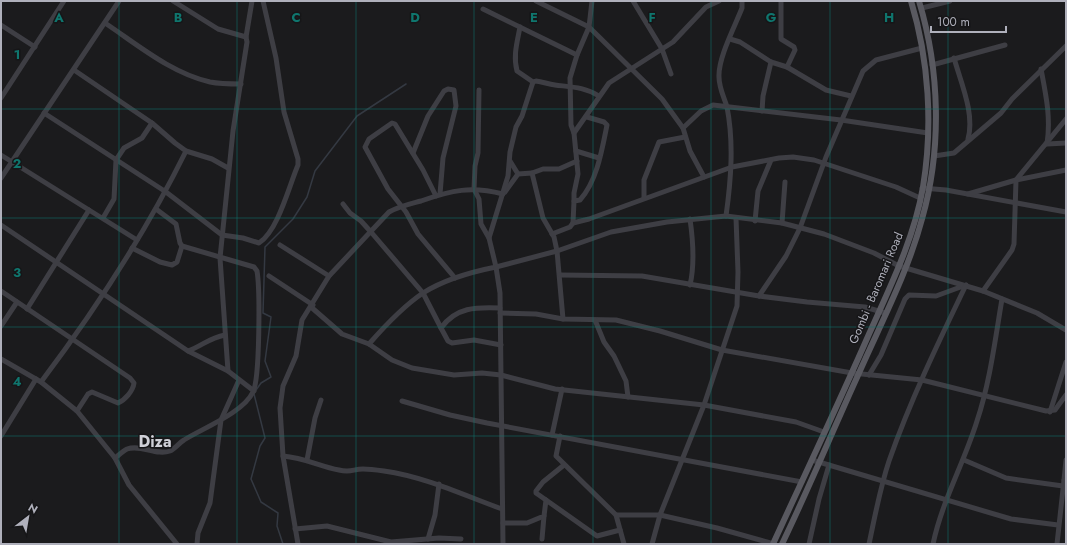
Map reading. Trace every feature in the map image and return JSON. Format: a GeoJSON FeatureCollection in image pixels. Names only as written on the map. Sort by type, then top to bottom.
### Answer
{"type":"FeatureCollection","features":[{"type":"Feature","properties":{"kind":"main road","name":"Gombi - Baromari Road"},"geometry":{"type":"LineString","coordinates":[[902,267],[922,188],[928,133],[926,84],[922,48],[911,1]]}},
{"type":"Feature","properties":{"kind":"main road","name":"Gombi - Baromari Road"},"geometry":{"type":"LineString","coordinates":[[782,544],[819,462],[855,373],[919,230],[930,189],[934,156],[935,100],[932,65],[922,8],[919,1]]}},
{"type":"Feature","properties":{"kind":"main road","name":"Gombi - Baromari Road"},"geometry":{"type":"LineString","coordinates":[[774,544],[824,432],[855,373]]}},
{"type":"Feature","properties":{"kind":"street"},"geometry":{"type":"LineString","coordinates":[[1,98],[64,1]]}},
{"type":"Feature","properties":{"kind":"street"},"geometry":{"type":"LineString","coordinates":[[1,178],[119,1]]}},
{"type":"Feature","properties":{"kind":"street"},"geometry":{"type":"LineString","coordinates":[[173,1],[218,29],[246,37]]}},
{"type":"Feature","properties":{"kind":"street"},"geometry":{"type":"LineString","coordinates":[[228,371],[220,258],[228,168],[242,84],[247,42],[246,37],[252,1]]}},
{"type":"Feature","properties":{"kind":"street"},"geometry":{"type":"LineString","coordinates":[[44,113],[166,192],[222,236],[242,238],[259,243],[264,240],[274,224],[298,165],[297,152],[284,112],[276,58],[263,1]]}},
{"type":"Feature","properties":{"kind":"street"},"geometry":{"type":"LineString","coordinates":[[536,1],[589,27],[662,100],[683,128],[690,151],[704,177]]}},
{"type":"Feature","properties":{"kind":"street"},"geometry":{"type":"LineString","coordinates":[[573,223],[574,193],[578,174],[572,125],[570,85],[572,70],[589,27],[592,1]]}},
{"type":"Feature","properties":{"kind":"street"},"geometry":{"type":"LineString","coordinates":[[632,1],[662,49],[671,74]]}},
{"type":"Feature","properties":{"kind":"street"},"geometry":{"type":"LineString","coordinates":[[574,133],[587,117],[608,82],[673,42],[706,4],[719,1]]}},
{"type":"Feature","properties":{"kind":"street"},"geometry":{"type":"LineString","coordinates":[[726,216],[732,167],[727,108],[719,76],[730,39],[742,8],[742,1]]}},
{"type":"Feature","properties":{"kind":"street"},"geometry":{"type":"LineString","coordinates":[[781,1],[781,39],[794,47],[795,50],[787,67]]}},
{"type":"Feature","properties":{"kind":"street"},"geometry":{"type":"LineString","coordinates":[[922,8],[950,1]]}},
{"type":"Feature","properties":{"kind":"street"},"geometry":{"type":"LineString","coordinates":[[483,9],[577,55]]}},
{"type":"Feature","properties":{"kind":"street"},"geometry":{"type":"LineString","coordinates":[[105,23],[170,65],[189,75],[212,82],[242,84]]}},
{"type":"Feature","properties":{"kind":"street"},"geometry":{"type":"LineString","coordinates":[[1,25],[35,47]]}},
{"type":"Feature","properties":{"kind":"street"},"geometry":{"type":"LineString","coordinates":[[520,27],[515,52],[517,72],[533,82],[536,81],[562,86],[570,85],[583,88],[599,96]]}},
{"type":"Feature","properties":{"kind":"street"},"geometry":{"type":"LineString","coordinates":[[730,39],[740,42],[771,62],[787,67],[826,90],[851,96]]}},
{"type":"Feature","properties":{"kind":"street"},"geometry":{"type":"LineString","coordinates":[[932,65],[1005,45]]}},
{"type":"Feature","properties":{"kind":"street"},"geometry":{"type":"LineString","coordinates":[[934,156],[954,153],[1000,114],[1012,99],[1041,69],[1066,46]]}},
{"type":"Feature","properties":{"kind":"street"},"geometry":{"type":"LineString","coordinates":[[759,296],[786,256],[800,228],[841,120],[863,71],[869,64],[876,60],[922,48]]}},
{"type":"Feature","properties":{"kind":"street"},"geometry":{"type":"LineString","coordinates":[[954,58],[970,117],[968,140]]}},
{"type":"Feature","properties":{"kind":"street"},"geometry":{"type":"LineString","coordinates":[[762,111],[763,96],[771,62]]}},
{"type":"Feature","properties":{"kind":"street"},"geometry":{"type":"LineString","coordinates":[[1041,69],[1049,110],[1050,126],[1047,144]]}},
{"type":"Feature","properties":{"kind":"street"},"geometry":{"type":"LineString","coordinates":[[74,70],[152,123],[186,151],[212,159],[228,168]]}},
{"type":"Feature","properties":{"kind":"street"},"geometry":{"type":"LineString","coordinates":[[504,194],[516,127],[522,116],[533,82]]}},
{"type":"Feature","properties":{"kind":"street"},"geometry":{"type":"LineString","coordinates":[[412,153],[428,116],[444,91],[448,89],[454,90],[456,106],[443,158],[438,195]]}},
{"type":"Feature","properties":{"kind":"street"},"geometry":{"type":"LineString","coordinates":[[479,90],[480,104],[478,153],[475,166],[474,189],[479,199],[481,224],[489,238],[496,267],[500,310],[503,544]]}},
{"type":"Feature","properties":{"kind":"street"},"geometry":{"type":"LineString","coordinates":[[683,128],[707,107],[713,105],[727,108],[841,120],[928,133]]}},
{"type":"Feature","properties":{"kind":"street"},"geometry":{"type":"LineString","coordinates":[[574,201],[580,200],[586,193],[599,158],[606,123],[587,117]]}},
{"type":"Feature","properties":{"kind":"street"},"geometry":{"type":"LineString","coordinates":[[983,291],[1012,250],[1014,244],[1014,204],[1016,180],[1066,119]]}},
{"type":"Feature","properties":{"kind":"street"},"geometry":{"type":"LineString","coordinates":[[103,218],[114,199],[116,160],[124,148],[142,138],[152,123]]}},
{"type":"Feature","properties":{"kind":"street"},"geometry":{"type":"LineString","coordinates":[[438,195],[395,124],[392,124],[369,139],[365,147],[388,189],[402,205],[418,234],[455,278]]}},
{"type":"Feature","properties":{"kind":"street"},"geometry":{"type":"LineString","coordinates":[[644,198],[644,180],[659,142],[685,137]]}},
{"type":"Feature","properties":{"kind":"street"},"geometry":{"type":"LineString","coordinates":[[1047,144],[1066,143]]}},
{"type":"Feature","properties":{"kind":"street"},"geometry":{"type":"LineString","coordinates":[[41,382],[73,340],[132,248],[166,192],[186,151]]}},
{"type":"Feature","properties":{"kind":"street"},"geometry":{"type":"LineString","coordinates":[[576,151],[599,158]]}},
{"type":"Feature","properties":{"kind":"street"},"geometry":{"type":"LineString","coordinates":[[1,155],[137,240]]}},
{"type":"Feature","properties":{"kind":"street"},"geometry":{"type":"LineString","coordinates":[[552,234],[570,227],[573,223],[589,220],[644,198],[732,167],[793,157],[806,158],[896,188],[920,198]]}},
{"type":"Feature","properties":{"kind":"street"},"geometry":{"type":"LineString","coordinates":[[754,220],[758,191],[770,160]]}},
{"type":"Feature","properties":{"kind":"street"},"geometry":{"type":"LineString","coordinates":[[510,161],[518,174]]}},
{"type":"Feature","properties":{"kind":"street"},"geometry":{"type":"LineString","coordinates":[[518,174],[532,173],[543,169],[559,169],[577,161]]}},
{"type":"Feature","properties":{"kind":"street"},"geometry":{"type":"LineString","coordinates":[[966,194],[1016,180],[1066,170]]}},
{"type":"Feature","properties":{"kind":"street"},"geometry":{"type":"LineString","coordinates":[[532,173],[543,218],[552,234],[557,251],[564,319]]}},
{"type":"Feature","properties":{"kind":"street"},"geometry":{"type":"LineString","coordinates":[[489,238],[495,215],[504,194],[518,174]]}},
{"type":"Feature","properties":{"kind":"street"},"geometry":{"type":"LineString","coordinates":[[782,223],[785,182]]}},
{"type":"Feature","properties":{"kind":"street"},"geometry":{"type":"LineString","coordinates":[[922,188],[966,194],[1014,204],[1066,212]]}},
{"type":"Feature","properties":{"kind":"street"},"geometry":{"type":"LineString","coordinates":[[298,544],[283,456],[280,408],[283,386],[296,356],[302,320],[312,306],[329,276],[389,212],[402,205],[453,190],[474,189],[504,194]]}},
{"type":"Feature","properties":{"kind":"street"},"geometry":{"type":"LineString","coordinates":[[343,204],[350,213],[361,221],[371,232],[423,293],[448,342],[452,343],[474,340],[501,345]]}},
{"type":"Feature","properties":{"kind":"street"},"geometry":{"type":"LineString","coordinates":[[132,248],[160,262],[172,265],[177,262],[182,246],[176,224],[156,209]]}},
{"type":"Feature","properties":{"kind":"street"},"geometry":{"type":"LineString","coordinates":[[27,309],[89,210]]}},
{"type":"Feature","properties":{"kind":"street"},"geometry":{"type":"LineString","coordinates":[[369,344],[381,330],[423,293],[455,278],[557,251],[611,232],[690,219],[726,216],[782,223],[847,241],[902,267],[983,291],[1037,313],[1066,330]]}},
{"type":"Feature","properties":{"kind":"street"},"geometry":{"type":"LineString","coordinates":[[652,544],[660,515],[704,405],[737,306],[736,218]]}},
{"type":"Feature","properties":{"kind":"street"},"geometry":{"type":"LineString","coordinates":[[690,219],[692,245],[692,275],[690,285]]}},
{"type":"Feature","properties":{"kind":"street"},"geometry":{"type":"LineString","coordinates":[[1,225],[104,292],[188,350],[228,371],[254,391]]}},
{"type":"Feature","properties":{"kind":"street"},"geometry":{"type":"LineString","coordinates":[[280,245],[329,276]]}},
{"type":"Feature","properties":{"kind":"street"},"geometry":{"type":"LineString","coordinates":[[115,458],[127,449],[135,448],[165,452],[171,450],[183,440],[221,420],[242,404],[254,391],[259,339],[257,271],[254,267],[182,246]]}},
{"type":"Feature","properties":{"kind":"street"},"geometry":{"type":"LineString","coordinates":[[560,275],[642,276],[759,296],[807,302],[848,304],[882,312]]}},
{"type":"Feature","properties":{"kind":"street"},"geometry":{"type":"LineString","coordinates":[[269,276],[312,306],[342,334],[369,344],[392,360],[412,368],[454,375],[501,375],[562,389],[704,405],[796,422],[824,432]]}},
{"type":"Feature","properties":{"kind":"street"},"geometry":{"type":"LineString","coordinates":[[869,375],[881,355],[909,295],[936,296],[966,285]]}},
{"type":"Feature","properties":{"kind":"street"},"geometry":{"type":"LineString","coordinates":[[869,544],[883,482],[907,414],[930,360],[966,285]]}},
{"type":"Feature","properties":{"kind":"street"},"geometry":{"type":"LineString","coordinates":[[1,291],[134,382],[134,387],[123,401],[118,403],[92,392],[88,394],[77,411]]}},
{"type":"Feature","properties":{"kind":"street"},"geometry":{"type":"LineString","coordinates":[[933,544],[946,500],[964,460],[985,396],[1002,299]]}},
{"type":"Feature","properties":{"kind":"street"},"geometry":{"type":"LineString","coordinates":[[1,326],[17,302]]}},
{"type":"Feature","properties":{"kind":"street"},"geometry":{"type":"LineString","coordinates":[[441,328],[455,313],[472,308],[536,314],[564,319],[616,320],[722,350],[855,373],[922,380],[1050,412],[1055,410],[1066,395]]}},
{"type":"Feature","properties":{"kind":"street"},"geometry":{"type":"LineString","coordinates":[[595,320],[604,342],[614,356],[626,381],[628,397]]}},
{"type":"Feature","properties":{"kind":"street"},"geometry":{"type":"LineString","coordinates":[[188,350],[198,347],[212,337],[225,335]]}},
{"type":"Feature","properties":{"kind":"street"},"geometry":{"type":"LineString","coordinates":[[1,360],[41,382],[77,411],[115,458],[128,485],[177,544]]}},
{"type":"Feature","properties":{"kind":"street"},"geometry":{"type":"LineString","coordinates":[[1050,412],[1066,362]]}},
{"type":"Feature","properties":{"kind":"street"},"geometry":{"type":"LineString","coordinates":[[1,436],[36,379]]}},
{"type":"Feature","properties":{"kind":"street"},"geometry":{"type":"LineString","coordinates":[[198,544],[198,534],[210,503],[221,420],[239,380]]}},
{"type":"Feature","properties":{"kind":"street"},"geometry":{"type":"LineString","coordinates":[[552,435],[562,389]]}},
{"type":"Feature","properties":{"kind":"street"},"geometry":{"type":"LineString","coordinates":[[307,460],[315,418],[321,400]]}},
{"type":"Feature","properties":{"kind":"street"},"geometry":{"type":"LineString","coordinates":[[402,401],[450,416],[802,482]]}},
{"type":"Feature","properties":{"kind":"street"},"geometry":{"type":"LineString","coordinates":[[560,436],[556,456],[616,515],[624,544]]}},
{"type":"Feature","properties":{"kind":"street"},"geometry":{"type":"LineString","coordinates":[[283,456],[307,460],[351,472],[362,469],[384,471],[439,484],[502,509]]}},
{"type":"Feature","properties":{"kind":"street"},"geometry":{"type":"LineString","coordinates":[[812,460],[1011,519],[1058,525]]}},
{"type":"Feature","properties":{"kind":"street"},"geometry":{"type":"LineString","coordinates":[[964,460],[1006,478],[1064,482]]}},
{"type":"Feature","properties":{"kind":"street"},"geometry":{"type":"LineString","coordinates":[[1057,544],[1066,460]]}},
{"type":"Feature","properties":{"kind":"street"},"geometry":{"type":"LineString","coordinates":[[564,465],[543,482],[536,493],[597,536],[620,530]]}},
{"type":"Feature","properties":{"kind":"street"},"geometry":{"type":"LineString","coordinates":[[809,544],[819,499],[829,465]]}},
{"type":"Feature","properties":{"kind":"street"},"geometry":{"type":"LineString","coordinates":[[428,539],[435,515],[439,484]]}},
{"type":"Feature","properties":{"kind":"street"},"geometry":{"type":"LineString","coordinates":[[542,538],[546,500]]}},
{"type":"Feature","properties":{"kind":"street"},"geometry":{"type":"LineString","coordinates":[[616,515],[660,515],[774,544]]}},
{"type":"Feature","properties":{"kind":"street"},"geometry":{"type":"LineString","coordinates":[[503,523],[527,523],[544,516]]}},
{"type":"Feature","properties":{"kind":"street"},"geometry":{"type":"LineString","coordinates":[[295,529],[327,526],[391,542],[428,539],[461,539]]}},
{"type":"Feature","properties":{"kind":"waterway"},"geometry":{"type":"LineString","coordinates":[[256,390],[261,383],[271,377],[265,361],[271,317],[263,313],[265,247],[293,219],[307,197],[315,171],[357,116],[406,84]]}},
{"type":"Feature","properties":{"kind":"waterway"},"geometry":{"type":"LineString","coordinates":[[254,394],[265,438],[260,446],[251,479],[261,502],[278,513],[277,526],[283,544]]}},
{"type":"Feature","properties":{"kind":"district","name":"Diza"},"geometry":{"type":"Point","coordinates":[155,441]}}]}
